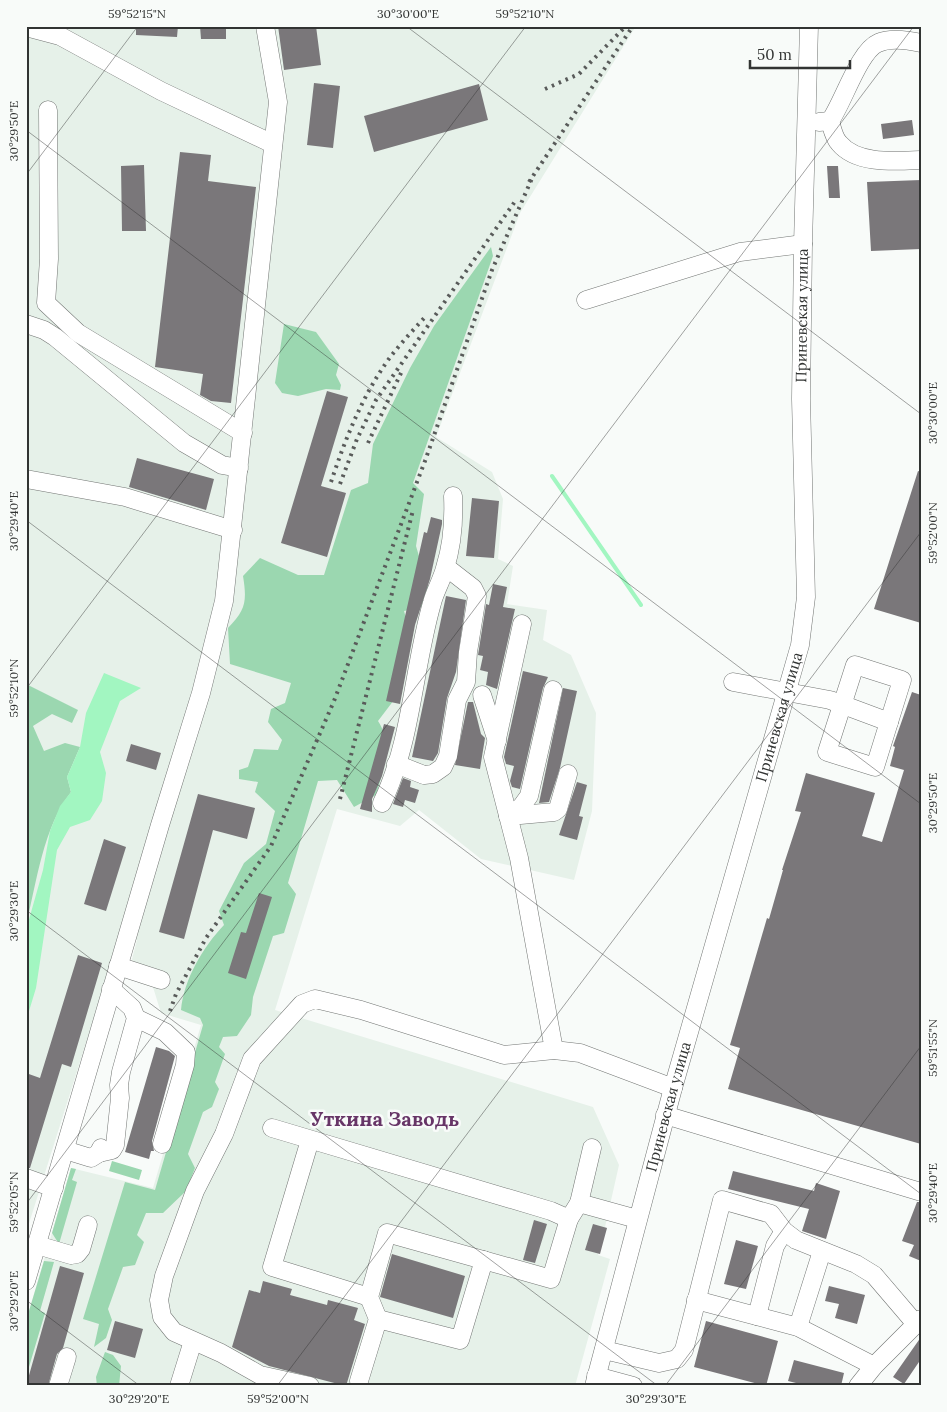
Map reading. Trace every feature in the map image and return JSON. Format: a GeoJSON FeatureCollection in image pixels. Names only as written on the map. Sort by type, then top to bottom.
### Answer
{"type":"FeatureCollection","features":[{"type":"Feature","properties":{"kind":"street"},"geometry":{"type":"LineString","coordinates":[[26,1281],[160,825],[202,694],[224,601],[234,530],[278,102],[265,26]]}},
{"type":"Feature","properties":{"kind":"street","name":"Приневская улица"},"geometry":{"type":"LineString","coordinates":[[595,1381],[673,1088],[800,645],[806,596],[802,398],[803,244],[809,26]]}},
{"type":"Feature","properties":{"kind":"street"},"geometry":{"type":"LineString","coordinates":[[26,27],[60,36],[161,91],[273,144]]}},
{"type":"Feature","properties":{"kind":"street"},"geometry":{"type":"LineString","coordinates":[[830,122],[840,107],[862,58],[878,43],[902,39],[921,43]]}},
{"type":"Feature","properties":{"kind":"street"},"geometry":{"type":"LineString","coordinates":[[48,110],[48,259],[46,303],[78,333],[243,433]]}},
{"type":"Feature","properties":{"kind":"street"},"geometry":{"type":"LineString","coordinates":[[806,122],[830,122]]}},
{"type":"Feature","properties":{"kind":"street"},"geometry":{"type":"LineString","coordinates":[[830,122],[838,143],[854,154],[882,161],[921,160]]}},
{"type":"Feature","properties":{"kind":"street"},"geometry":{"type":"LineString","coordinates":[[586,300],[740,252],[803,244]]}},
{"type":"Feature","properties":{"kind":"street"},"geometry":{"type":"LineString","coordinates":[[26,324],[44,330],[55,337],[184,443],[222,465],[239,468]]}},
{"type":"Feature","properties":{"kind":"street"},"geometry":{"type":"LineString","coordinates":[[26,479],[125,497],[234,530]]}},
{"type":"Feature","properties":{"kind":"street"},"geometry":{"type":"LineString","coordinates":[[382,803],[392,782],[432,603],[446,567],[454,511],[453,496]]}},
{"type":"Feature","properties":{"kind":"street"},"geometry":{"type":"LineString","coordinates":[[396,764],[424,776],[433,774],[443,767],[448,756],[457,700],[466,682],[468,652],[477,596],[473,588],[446,567]]}},
{"type":"Feature","properties":{"kind":"street"},"geometry":{"type":"LineString","coordinates":[[522,624],[493,757],[519,858],[554,1050]]}},
{"type":"Feature","properties":{"kind":"street"},"geometry":{"type":"LineString","coordinates":[[855,665],[902,680],[889,722],[875,767],[827,752],[855,665]]}},
{"type":"Feature","properties":{"kind":"street"},"geometry":{"type":"LineString","coordinates":[[466,682],[482,695],[505,706]]}},
{"type":"Feature","properties":{"kind":"street"},"geometry":{"type":"LineString","coordinates":[[733,682],[830,700],[889,722]]}},
{"type":"Feature","properties":{"kind":"street"},"geometry":{"type":"LineString","coordinates":[[508,816],[521,807],[529,796],[553,690]]}},
{"type":"Feature","properties":{"kind":"street"},"geometry":{"type":"LineString","coordinates":[[482,695],[497,741]]}},
{"type":"Feature","properties":{"kind":"street"},"geometry":{"type":"LineString","coordinates":[[508,816],[554,812],[558,809],[568,774]]}},
{"type":"Feature","properties":{"kind":"street"},"geometry":{"type":"LineString","coordinates":[[118,966],[161,980]]}},
{"type":"Feature","properties":{"kind":"street"},"geometry":{"type":"LineString","coordinates":[[64,1150],[91,1158],[100,1151],[112,1150],[115,1145],[120,1098],[120,1072],[136,1018],[132,1008],[111,989]]}},
{"type":"Feature","properties":{"kind":"street"},"geometry":{"type":"LineString","coordinates":[[310,1386],[260,1375],[221,1353],[174,1332],[162,1317],[159,1300],[164,1276],[195,1191],[224,1134],[252,1059],[302,1004],[315,999],[361,1010],[504,1055],[554,1050],[580,1053],[673,1088]]}},
{"type":"Feature","properties":{"kind":"street"},"geometry":{"type":"LineString","coordinates":[[136,1018],[165,1032],[186,1052],[185,1065],[162,1144]]}},
{"type":"Feature","properties":{"kind":"street"},"geometry":{"type":"LineString","coordinates":[[666,1115],[921,1192]]}},
{"type":"Feature","properties":{"kind":"street"},"geometry":{"type":"LineString","coordinates":[[272,1128],[551,1211],[569,1219]]}},
{"type":"Feature","properties":{"kind":"street"},"geometry":{"type":"LineString","coordinates":[[310,1140],[272,1267],[369,1298]]}},
{"type":"Feature","properties":{"kind":"street"},"geometry":{"type":"LineString","coordinates":[[359,1381],[378,1319],[369,1298],[387,1233],[551,1279],[569,1219],[579,1203],[592,1148]]}},
{"type":"Feature","properties":{"kind":"street"},"geometry":{"type":"LineString","coordinates":[[26,1178],[54,1188]]}},
{"type":"Feature","properties":{"kind":"street"},"geometry":{"type":"LineString","coordinates":[[604,1350],[659,1363],[677,1359],[684,1350],[722,1200],[771,1214],[784,1231],[796,1240],[856,1264],[874,1275],[918,1321],[874,1366],[858,1386]]}},
{"type":"Feature","properties":{"kind":"street"},"geometry":{"type":"LineString","coordinates":[[579,1203],[637,1219]]}},
{"type":"Feature","properties":{"kind":"street"},"geometry":{"type":"LineString","coordinates":[[37,1245],[71,1255],[77,1254],[81,1249],[88,1225]]}},
{"type":"Feature","properties":{"kind":"street"},"geometry":{"type":"LineString","coordinates":[[756,1316],[775,1246],[784,1231]]}},
{"type":"Feature","properties":{"kind":"street"},"geometry":{"type":"LineString","coordinates":[[798,1327],[822,1252]]}},
{"type":"Feature","properties":{"kind":"street"},"geometry":{"type":"LineString","coordinates":[[378,1319],[460,1340],[484,1260]]}},
{"type":"Feature","properties":{"kind":"street"},"geometry":{"type":"LineString","coordinates":[[696,1300],[798,1327],[874,1366]]}},
{"type":"Feature","properties":{"kind":"street"},"geometry":{"type":"LineString","coordinates":[[179,1386],[193,1341]]}},
{"type":"Feature","properties":{"kind":"street"},"geometry":{"type":"LineString","coordinates":[[58,1386],[67,1357]]}},
{"type":"Feature","properties":{"kind":"street"},"geometry":{"type":"LineString","coordinates":[[638,1386],[645,1360]]}},
{"type":"Feature","properties":{"kind":"street"},"geometry":{"type":"LineString","coordinates":[[595,1381],[633,1386]]}},
{"type":"Feature","properties":{"kind":"shaded area"},"geometry":{"type":"Polygon","coordinates":[[[26,26],[636,26],[520,213],[436,437],[492,472],[503,499],[498,559],[513,566],[507,604],[547,610],[543,640],[571,655],[596,713],[592,811],[574,880],[481,859],[419,810],[400,826],[337,809],[275,1010],[593,1107],[619,1165],[605,1227],[607,1228],[598,1255],[610,1259],[575,1386],[26,1386],[26,1321],[71,1168],[153,1188],[201,1025],[161,1013],[153,987],[139,983],[132,959],[137,940],[120,935],[26,1233],[26,26]]]}},
{"type":"Feature","properties":{"kind":"shaded area"},"geometry":{"type":"Polygon","coordinates":[[[491,247],[493,256],[413,483],[424,494],[416,546],[429,590],[423,607],[404,611],[409,629],[397,696],[378,721],[383,730],[386,748],[384,767],[376,795],[354,807],[337,780],[318,781],[288,883],[296,894],[284,933],[273,936],[253,997],[251,1015],[237,1036],[223,1037],[219,1047],[225,1054],[215,1082],[219,1089],[212,1107],[203,1112],[188,1154],[195,1168],[186,1191],[163,1213],[146,1213],[137,1235],[144,1242],[135,1265],[123,1267],[108,1309],[112,1320],[106,1338],[94,1347],[99,1324],[83,1319],[125,1182],[155,1190],[203,1025],[200,1018],[181,1010],[190,975],[202,953],[224,925],[219,911],[244,863],[266,844],[275,811],[255,792],[258,782],[239,779],[239,770],[248,767],[254,749],[278,750],[282,740],[268,722],[271,709],[285,703],[291,683],[230,664],[228,628],[244,605],[243,576],[260,558],[298,575],[324,575],[351,490],[368,483],[373,444],[410,368],[434,326],[491,247]]]}},
{"type":"Feature","properties":{"kind":"shaded area"},"geometry":{"type":"Polygon","coordinates":[[[284,324],[316,332],[339,364],[336,375],[341,385],[340,390],[326,389],[298,396],[282,393],[275,383],[284,324]]]}},
{"type":"Feature","properties":{"kind":"shaded area"},"geometry":{"type":"Polygon","coordinates":[[[104,673],[141,688],[120,701],[100,752],[106,773],[102,801],[90,820],[70,827],[57,850],[36,988],[26,1021],[26,930],[43,870],[50,831],[60,806],[71,792],[67,777],[80,747],[86,713],[104,673]]]}},
{"type":"Feature","properties":{"kind":"shaded area"},"geometry":{"type":"Polygon","coordinates":[[[26,684],[78,710],[72,723],[52,714],[33,726],[44,751],[65,743],[80,747],[67,777],[71,792],[61,806],[47,838],[26,925],[26,684]]]}},
{"type":"Feature","properties":{"kind":"shaded area"},"geometry":{"type":"Polygon","coordinates":[[[112,1161],[142,1170],[139,1180],[109,1171],[112,1161]]]}},
{"type":"Feature","properties":{"kind":"shaded area"},"geometry":{"type":"Polygon","coordinates":[[[71,1168],[76,1169],[72,1180],[77,1182],[59,1244],[52,1233],[71,1168]]]}},
{"type":"Feature","properties":{"kind":"shaded area"},"geometry":{"type":"Polygon","coordinates":[[[44,1261],[54,1262],[40,1311],[45,1313],[26,1377],[26,1321],[44,1261]]]}},
{"type":"Feature","properties":{"kind":"shaded area"},"geometry":{"type":"Polygon","coordinates":[[[105,1352],[113,1355],[121,1366],[119,1386],[97,1386],[96,1377],[105,1352]]]}},
{"type":"Feature","properties":{"kind":"building"},"geometry":{"type":"Polygon","coordinates":[[[136,26],[178,26],[177,37],[136,35],[136,26]]]}},
{"type":"Feature","properties":{"kind":"building"},"geometry":{"type":"Polygon","coordinates":[[[200,26],[226,26],[226,39],[201,39],[200,26]]]}},
{"type":"Feature","properties":{"kind":"building"},"geometry":{"type":"Polygon","coordinates":[[[278,26],[316,26],[321,65],[284,70],[278,26]]]}},
{"type":"Feature","properties":{"kind":"building"},"geometry":{"type":"Polygon","coordinates":[[[314,83],[340,86],[333,148],[307,145],[314,83]]]}},
{"type":"Feature","properties":{"kind":"building"},"geometry":{"type":"Polygon","coordinates":[[[479,84],[488,120],[374,152],[364,116],[479,84]]]}},
{"type":"Feature","properties":{"kind":"building"},"geometry":{"type":"Polygon","coordinates":[[[912,120],[914,135],[883,139],[881,124],[912,120]]]}},
{"type":"Feature","properties":{"kind":"building"},"geometry":{"type":"Polygon","coordinates":[[[180,152],[211,155],[208,181],[256,187],[231,403],[211,401],[200,395],[203,374],[155,367],[180,152]]]}},
{"type":"Feature","properties":{"kind":"building"},"geometry":{"type":"Polygon","coordinates":[[[144,165],[146,231],[122,231],[121,166],[144,165]]]}},
{"type":"Feature","properties":{"kind":"building"},"geometry":{"type":"Polygon","coordinates":[[[827,166],[838,166],[840,198],[829,198],[827,166]]]}},
{"type":"Feature","properties":{"kind":"building"},"geometry":{"type":"Polygon","coordinates":[[[921,180],[921,249],[871,251],[867,182],[921,180]]]}},
{"type":"Feature","properties":{"kind":"building"},"geometry":{"type":"Polygon","coordinates":[[[327,391],[348,397],[321,486],[346,493],[327,557],[281,543],[327,391]]]}},
{"type":"Feature","properties":{"kind":"building"},"geometry":{"type":"Polygon","coordinates":[[[137,458],[214,479],[206,510],[129,487],[137,458]]]}},
{"type":"Feature","properties":{"kind":"building"},"geometry":{"type":"Polygon","coordinates":[[[918,471],[921,472],[921,623],[874,609],[918,471]]]}},
{"type":"Feature","properties":{"kind":"building"},"geometry":{"type":"Polygon","coordinates":[[[472,498],[499,501],[494,558],[466,556],[472,498]]]}},
{"type":"Feature","properties":{"kind":"building"},"geometry":{"type":"Polygon","coordinates":[[[431,517],[442,520],[442,524],[430,579],[415,625],[400,704],[386,701],[424,532],[427,533],[431,517]]]}},
{"type":"Feature","properties":{"kind":"building"},"geometry":{"type":"Polygon","coordinates":[[[493,584],[507,587],[503,607],[515,609],[497,689],[486,685],[488,672],[480,670],[483,656],[478,655],[486,604],[489,605],[493,584]]]}},
{"type":"Feature","properties":{"kind":"building"},"geometry":{"type":"Polygon","coordinates":[[[446,596],[466,600],[456,672],[447,698],[438,753],[433,761],[412,757],[446,596]]]}},
{"type":"Feature","properties":{"kind":"building"},"geometry":{"type":"Polygon","coordinates":[[[523,671],[548,677],[543,688],[520,789],[512,787],[510,781],[514,766],[506,764],[504,757],[523,671]]]}},
{"type":"Feature","properties":{"kind":"building"},"geometry":{"type":"Polygon","coordinates":[[[563,688],[577,691],[560,768],[549,802],[539,803],[563,688]]]}},
{"type":"Feature","properties":{"kind":"building"},"geometry":{"type":"Polygon","coordinates":[[[912,692],[921,695],[921,1144],[728,1089],[740,1048],[730,1045],[767,918],[769,919],[782,870],[801,812],[795,811],[806,773],[875,793],[862,836],[882,842],[904,770],[890,766],[895,747],[893,746],[912,692]]]}},
{"type":"Feature","properties":{"kind":"building"},"geometry":{"type":"Polygon","coordinates":[[[468,702],[473,702],[481,734],[485,738],[480,769],[455,765],[468,702]]]}},
{"type":"Feature","properties":{"kind":"building"},"geometry":{"type":"Polygon","coordinates":[[[384,724],[395,727],[382,776],[372,799],[372,812],[360,809],[384,724]]]}},
{"type":"Feature","properties":{"kind":"building"},"geometry":{"type":"Polygon","coordinates":[[[131,744],[161,753],[156,770],[126,761],[131,744]]]}},
{"type":"Feature","properties":{"kind":"building"},"geometry":{"type":"Polygon","coordinates":[[[403,778],[411,781],[410,787],[419,790],[415,803],[405,800],[403,807],[393,804],[403,778]]]}},
{"type":"Feature","properties":{"kind":"building"},"geometry":{"type":"Polygon","coordinates":[[[577,782],[587,785],[579,816],[583,817],[577,840],[559,835],[577,782]]]}},
{"type":"Feature","properties":{"kind":"building"},"geometry":{"type":"Polygon","coordinates":[[[198,794],[255,808],[247,839],[213,830],[184,939],[159,932],[198,794]]]}},
{"type":"Feature","properties":{"kind":"building"},"geometry":{"type":"Polygon","coordinates":[[[104,839],[126,847],[106,911],[84,904],[104,839]]]}},
{"type":"Feature","properties":{"kind":"building"},"geometry":{"type":"Polygon","coordinates":[[[259,893],[272,897],[246,979],[228,973],[241,932],[246,933],[259,893]]]}},
{"type":"Feature","properties":{"kind":"building"},"geometry":{"type":"Polygon","coordinates":[[[78,955],[102,963],[71,1067],[62,1064],[30,1168],[26,1168],[26,1073],[40,1078],[78,955]]]}},
{"type":"Feature","properties":{"kind":"building"},"geometry":{"type":"Polygon","coordinates":[[[156,1047],[169,1051],[175,1056],[152,1141],[154,1151],[151,1151],[149,1159],[125,1152],[156,1047]]]}},
{"type":"Feature","properties":{"kind":"building"},"geometry":{"type":"Polygon","coordinates":[[[733,1171],[814,1191],[816,1183],[840,1191],[826,1239],[802,1231],[809,1209],[728,1189],[733,1171]]]}},
{"type":"Feature","properties":{"kind":"building"},"geometry":{"type":"Polygon","coordinates":[[[917,1202],[921,1202],[921,1261],[909,1256],[914,1245],[902,1241],[917,1202]]]}},
{"type":"Feature","properties":{"kind":"building"},"geometry":{"type":"Polygon","coordinates":[[[534,1220],[547,1224],[535,1263],[523,1260],[534,1220]]]}},
{"type":"Feature","properties":{"kind":"building"},"geometry":{"type":"Polygon","coordinates":[[[593,1224],[607,1228],[600,1254],[585,1250],[593,1224]]]}},
{"type":"Feature","properties":{"kind":"building"},"geometry":{"type":"Polygon","coordinates":[[[736,1240],[758,1246],[746,1289],[724,1284],[736,1240]]]}},
{"type":"Feature","properties":{"kind":"building"},"geometry":{"type":"Polygon","coordinates":[[[392,1254],[465,1276],[453,1318],[380,1297],[392,1254]]]}},
{"type":"Feature","properties":{"kind":"building"},"geometry":{"type":"Polygon","coordinates":[[[60,1266],[84,1273],[63,1348],[57,1354],[48,1386],[26,1386],[60,1266]]]}},
{"type":"Feature","properties":{"kind":"building"},"geometry":{"type":"Polygon","coordinates":[[[263,1281],[292,1289],[290,1295],[327,1305],[328,1300],[358,1308],[354,1320],[365,1324],[346,1386],[269,1366],[232,1347],[249,1290],[260,1293],[263,1281]]]}},
{"type":"Feature","properties":{"kind":"building"},"geometry":{"type":"Polygon","coordinates":[[[829,1286],[865,1295],[857,1324],[835,1318],[839,1304],[825,1301],[829,1286]]]}},
{"type":"Feature","properties":{"kind":"building"},"geometry":{"type":"Polygon","coordinates":[[[115,1321],[143,1329],[135,1358],[107,1350],[115,1321]]]}},
{"type":"Feature","properties":{"kind":"building"},"geometry":{"type":"Polygon","coordinates":[[[706,1321],[778,1341],[766,1386],[694,1367],[706,1321]]]}},
{"type":"Feature","properties":{"kind":"building"},"geometry":{"type":"Polygon","coordinates":[[[921,1337],[921,1359],[904,1384],[893,1377],[921,1337]]]}},
{"type":"Feature","properties":{"kind":"building"},"geometry":{"type":"Polygon","coordinates":[[[794,1360],[844,1373],[841,1386],[808,1386],[788,1381],[794,1360]]]}},
{"type":"Feature","properties":{"kind":"waterway"},"geometry":{"type":"LineString","coordinates":[[552,476],[641,605]]}},
{"type":"Feature","properties":{"kind":"railway"},"geometry":{"type":"LineString","coordinates":[[545,89],[579,74],[626,26]]}},
{"type":"Feature","properties":{"kind":"railway"},"geometry":{"type":"LineString","coordinates":[[529,182],[633,26]]}},
{"type":"Feature","properties":{"kind":"railway"},"geometry":{"type":"LineString","coordinates":[[170,1011],[176,994],[206,938],[271,846],[334,701],[425,461],[492,270],[533,176]]}},
{"type":"Feature","properties":{"kind":"railway"},"geometry":{"type":"LineString","coordinates":[[340,484],[357,439],[376,400],[516,200]]}},
{"type":"Feature","properties":{"kind":"railway"},"geometry":{"type":"LineString","coordinates":[[331,482],[349,432],[372,385],[391,356],[427,315]]}},
{"type":"Feature","properties":{"kind":"railway"},"geometry":{"type":"LineString","coordinates":[[368,443],[402,371]]}},
{"type":"Feature","properties":{"kind":"railway"},"geometry":{"type":"LineString","coordinates":[[340,799],[413,510]]}},
{"type":"Feature","properties":{"kind":"district","name":"Уткина Заводь"},"geometry":{"type":"Point","coordinates":[385,1119]}}]}
